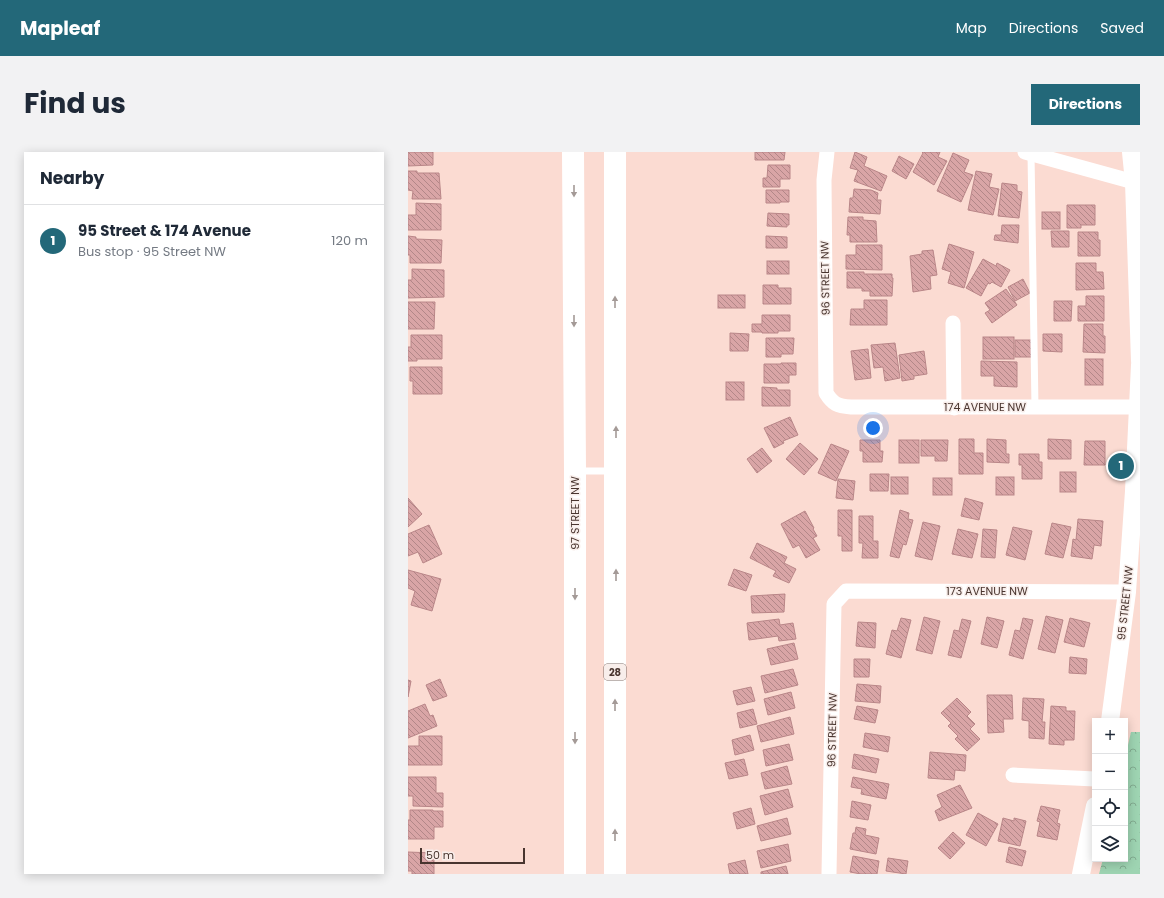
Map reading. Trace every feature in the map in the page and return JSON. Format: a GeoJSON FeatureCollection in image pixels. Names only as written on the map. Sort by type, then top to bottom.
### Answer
{"type":"FeatureCollection","features":[{"type":"Feature","properties":{"kind":"main road","name":"97 STREET NW"},"geometry":{"type":"LineString","coordinates":[[573,152],[575,874]]}},
{"type":"Feature","properties":{"kind":"main road"},"geometry":{"type":"LineString","coordinates":[[615,157],[616,471]]}},
{"type":"Feature","properties":{"kind":"main road","name":"28"},"geometry":{"type":"LineString","coordinates":[[615,874],[616,471]]}},
{"type":"Feature","properties":{"kind":"street","name":"96 STREET NW"},"geometry":{"type":"LineString","coordinates":[[827,152],[824,180],[826,393],[832,402]]}},
{"type":"Feature","properties":{"kind":"street"},"geometry":{"type":"LineString","coordinates":[[1130,152],[1134,182],[1140,361]]}},
{"type":"Feature","properties":{"kind":"street"},"geometry":{"type":"LineString","coordinates":[[1028,153],[1134,182]]}},
{"type":"Feature","properties":{"kind":"street"},"geometry":{"type":"LineString","coordinates":[[953,323],[954,408]]}},
{"type":"Feature","properties":{"kind":"street","name":"95 STREET NW"},"geometry":{"type":"LineString","coordinates":[[1110,718],[1127,592],[1134,491],[1140,365]]}},
{"type":"Feature","properties":{"kind":"street","name":"174 AVENUE NW"},"geometry":{"type":"LineString","coordinates":[[832,402],[841,406],[850,407],[1138,407]]}},
{"type":"Feature","properties":{"kind":"street","name":"96 STREET NW"},"geometry":{"type":"LineString","coordinates":[[829,874],[834,604],[846,591]]}},
{"type":"Feature","properties":{"kind":"street","name":"173 AVENUE NW"},"geometry":{"type":"LineString","coordinates":[[846,591],[1127,592]]}},
{"type":"Feature","properties":{"kind":"street"},"geometry":{"type":"LineString","coordinates":[[1013,775],[1092,779]]}},
{"type":"Feature","properties":{"kind":"street"},"geometry":{"type":"LineString","coordinates":[[1081,874],[1092,821]]}},
{"type":"Feature","properties":{"kind":"lane"},"geometry":{"type":"LineString","coordinates":[[1028,153],[1035,407]]}},
{"type":"Feature","properties":{"kind":"lane"},"geometry":{"type":"LineString","coordinates":[[575,471],[616,471]]}},
{"type":"Feature","properties":{"kind":"green space"},"geometry":{"type":"Polygon","coordinates":[[[1131,732],[1140,732],[1140,874],[1099,874],[1102,862],[1128,862],[1128,745],[1131,732]]]}},
{"type":"Feature","properties":{"kind":"building"},"geometry":{"type":"Polygon","coordinates":[[[408,152],[433,152],[433,165],[408,166],[408,152]]]}},
{"type":"Feature","properties":{"kind":"building"},"geometry":{"type":"Polygon","coordinates":[[[755,152],[785,152],[784,160],[755,160],[755,152]]]}},
{"type":"Feature","properties":{"kind":"building"},"geometry":{"type":"Polygon","coordinates":[[[855,152],[867,157],[864,166],[887,176],[881,191],[854,181],[858,170],[850,168],[855,152]]]}},
{"type":"Feature","properties":{"kind":"building"},"geometry":{"type":"Polygon","coordinates":[[[922,152],[940,152],[938,157],[947,161],[934,185],[913,172],[923,153],[922,152]]]}},
{"type":"Feature","properties":{"kind":"building"},"geometry":{"type":"Polygon","coordinates":[[[953,153],[969,160],[964,172],[973,175],[961,202],[937,191],[953,153]]]}},
{"type":"Feature","properties":{"kind":"building"},"geometry":{"type":"Polygon","coordinates":[[[899,156],[914,164],[906,179],[892,171],[899,156]]]}},
{"type":"Feature","properties":{"kind":"building"},"geometry":{"type":"Polygon","coordinates":[[[768,165],[790,165],[790,179],[780,179],[780,187],[763,187],[763,178],[767,178],[768,165]]]}},
{"type":"Feature","properties":{"kind":"building"},"geometry":{"type":"Polygon","coordinates":[[[408,171],[417,171],[417,173],[439,173],[441,199],[412,199],[413,191],[408,190],[408,171]]]}},
{"type":"Feature","properties":{"kind":"building"},"geometry":{"type":"Polygon","coordinates":[[[976,171],[992,174],[989,187],[999,189],[993,215],[968,210],[976,171]]]}},
{"type":"Feature","properties":{"kind":"building"},"geometry":{"type":"Polygon","coordinates":[[[1002,183],[1017,185],[1017,191],[1022,192],[1019,218],[998,216],[1002,183]]]}},
{"type":"Feature","properties":{"kind":"building"},"geometry":{"type":"Polygon","coordinates":[[[854,189],[871,190],[878,193],[877,200],[881,200],[880,214],[849,212],[850,198],[853,198],[854,189]]]}},
{"type":"Feature","properties":{"kind":"building"},"geometry":{"type":"Polygon","coordinates":[[[766,190],[789,190],[789,202],[766,203],[766,190]]]}},
{"type":"Feature","properties":{"kind":"building"},"geometry":{"type":"Polygon","coordinates":[[[416,203],[441,204],[441,230],[408,230],[408,215],[416,215],[416,203]]]}},
{"type":"Feature","properties":{"kind":"building"},"geometry":{"type":"Polygon","coordinates":[[[1067,205],[1095,205],[1095,225],[1081,225],[1081,228],[1067,228],[1067,205]]]}},
{"type":"Feature","properties":{"kind":"building"},"geometry":{"type":"Polygon","coordinates":[[[1042,212],[1060,212],[1060,229],[1042,229],[1042,212]]]}},
{"type":"Feature","properties":{"kind":"building"},"geometry":{"type":"Polygon","coordinates":[[[768,213],[789,214],[789,225],[787,225],[787,227],[767,226],[768,213]]]}},
{"type":"Feature","properties":{"kind":"building"},"geometry":{"type":"Polygon","coordinates":[[[848,217],[863,217],[863,220],[876,221],[877,242],[850,242],[850,235],[847,235],[848,217]]]}},
{"type":"Feature","properties":{"kind":"building"},"geometry":{"type":"Polygon","coordinates":[[[1002,225],[1019,225],[1018,243],[994,240],[995,235],[1001,235],[1002,225]]]}},
{"type":"Feature","properties":{"kind":"building"},"geometry":{"type":"Polygon","coordinates":[[[1051,231],[1069,231],[1069,247],[1052,247],[1051,231]]]}},
{"type":"Feature","properties":{"kind":"building"},"geometry":{"type":"Polygon","coordinates":[[[1078,232],[1098,232],[1098,240],[1100,240],[1100,256],[1078,256],[1078,232]]]}},
{"type":"Feature","properties":{"kind":"building"},"geometry":{"type":"Polygon","coordinates":[[[408,236],[416,237],[416,239],[442,240],[441,263],[410,263],[410,255],[408,255],[408,236]]]}},
{"type":"Feature","properties":{"kind":"building"},"geometry":{"type":"Polygon","coordinates":[[[766,236],[787,237],[787,248],[766,248],[766,236]]]}},
{"type":"Feature","properties":{"kind":"building"},"geometry":{"type":"Polygon","coordinates":[[[949,244],[974,252],[964,288],[948,283],[951,272],[942,269],[949,244]]]}},
{"type":"Feature","properties":{"kind":"building"},"geometry":{"type":"Polygon","coordinates":[[[856,245],[882,245],[882,270],[846,269],[846,255],[856,255],[856,245]]]}},
{"type":"Feature","properties":{"kind":"building"},"geometry":{"type":"Polygon","coordinates":[[[933,250],[937,275],[930,276],[931,289],[913,292],[910,256],[922,254],[922,251],[933,250]]]}},
{"type":"Feature","properties":{"kind":"building"},"geometry":{"type":"Polygon","coordinates":[[[983,259],[996,266],[997,263],[1010,270],[1001,287],[992,282],[990,284],[988,283],[981,296],[966,288],[983,259]]]}},
{"type":"Feature","properties":{"kind":"building"},"geometry":{"type":"Polygon","coordinates":[[[767,261],[789,261],[789,274],[767,274],[767,261]]]}},
{"type":"Feature","properties":{"kind":"building"},"geometry":{"type":"Polygon","coordinates":[[[1076,263],[1096,263],[1096,272],[1103,272],[1104,289],[1076,290],[1076,263]]]}},
{"type":"Feature","properties":{"kind":"building"},"geometry":{"type":"Polygon","coordinates":[[[412,269],[444,270],[444,297],[408,298],[408,280],[412,280],[412,269]]]}},
{"type":"Feature","properties":{"kind":"building"},"geometry":{"type":"Polygon","coordinates":[[[847,272],[864,272],[864,274],[892,274],[892,296],[870,296],[870,291],[862,291],[862,288],[847,288],[847,272]]]}},
{"type":"Feature","properties":{"kind":"building"},"geometry":{"type":"Polygon","coordinates":[[[1023,279],[1030,293],[1015,301],[1008,287],[1023,279]]]}},
{"type":"Feature","properties":{"kind":"building"},"geometry":{"type":"Polygon","coordinates":[[[763,285],[778,285],[778,288],[791,288],[791,304],[763,304],[763,285]]]}},
{"type":"Feature","properties":{"kind":"building"},"geometry":{"type":"Polygon","coordinates":[[[1006,289],[1017,305],[992,323],[985,313],[990,310],[985,303],[1006,289]]]}},
{"type":"Feature","properties":{"kind":"building"},"geometry":{"type":"Polygon","coordinates":[[[718,295],[745,295],[745,308],[718,308],[718,295]]]}},
{"type":"Feature","properties":{"kind":"building"},"geometry":{"type":"Polygon","coordinates":[[[1086,296],[1104,296],[1104,321],[1078,321],[1078,306],[1086,306],[1086,296]]]}},
{"type":"Feature","properties":{"kind":"building"},"geometry":{"type":"Polygon","coordinates":[[[864,300],[887,300],[887,325],[850,325],[851,309],[864,309],[864,300]]]}},
{"type":"Feature","properties":{"kind":"building"},"geometry":{"type":"Polygon","coordinates":[[[1054,301],[1072,301],[1071,321],[1054,321],[1054,301]]]}},
{"type":"Feature","properties":{"kind":"building"},"geometry":{"type":"Polygon","coordinates":[[[408,302],[435,302],[434,329],[408,329],[408,302]]]}},
{"type":"Feature","properties":{"kind":"building"},"geometry":{"type":"Polygon","coordinates":[[[762,315],[790,315],[790,331],[778,331],[778,333],[752,332],[752,324],[762,324],[762,315]]]}},
{"type":"Feature","properties":{"kind":"building"},"geometry":{"type":"Polygon","coordinates":[[[1084,324],[1103,324],[1105,353],[1083,352],[1084,324]]]}},
{"type":"Feature","properties":{"kind":"building"},"geometry":{"type":"Polygon","coordinates":[[[730,333],[749,334],[748,351],[730,351],[730,333]]]}},
{"type":"Feature","properties":{"kind":"building"},"geometry":{"type":"Polygon","coordinates":[[[1043,334],[1062,334],[1062,352],[1043,351],[1043,334]]]}},
{"type":"Feature","properties":{"kind":"building"},"geometry":{"type":"Polygon","coordinates":[[[411,335],[442,335],[442,359],[417,359],[417,361],[408,361],[408,347],[411,347],[411,335]]]}},
{"type":"Feature","properties":{"kind":"building"},"geometry":{"type":"Polygon","coordinates":[[[983,337],[1014,337],[1014,359],[983,359],[983,337]]]}},
{"type":"Feature","properties":{"kind":"building"},"geometry":{"type":"Polygon","coordinates":[[[766,338],[794,338],[793,354],[781,354],[781,357],[766,357],[766,338]]]}},
{"type":"Feature","properties":{"kind":"building"},"geometry":{"type":"Polygon","coordinates":[[[1015,340],[1032,340],[1032,357],[1015,357],[1015,340]]]}},
{"type":"Feature","properties":{"kind":"building"},"geometry":{"type":"Polygon","coordinates":[[[895,343],[900,378],[885,381],[883,367],[874,368],[871,345],[895,343]]]}},
{"type":"Feature","properties":{"kind":"building"},"geometry":{"type":"Polygon","coordinates":[[[868,349],[871,378],[855,380],[851,351],[868,349]]]}},
{"type":"Feature","properties":{"kind":"building"},"geometry":{"type":"Polygon","coordinates":[[[924,351],[927,374],[914,376],[914,379],[902,381],[899,355],[924,351]]]}},
{"type":"Feature","properties":{"kind":"building"},"geometry":{"type":"Polygon","coordinates":[[[1085,359],[1103,359],[1103,385],[1085,385],[1085,359]]]}},
{"type":"Feature","properties":{"kind":"building"},"geometry":{"type":"Polygon","coordinates":[[[981,361],[1017,362],[1017,387],[994,386],[994,376],[981,376],[981,361]]]}},
{"type":"Feature","properties":{"kind":"building"},"geometry":{"type":"Polygon","coordinates":[[[796,363],[796,375],[789,375],[789,383],[764,383],[764,364],[796,363]]]}},
{"type":"Feature","properties":{"kind":"building"},"geometry":{"type":"Polygon","coordinates":[[[410,367],[442,367],[442,394],[413,394],[413,381],[410,381],[410,367]]]}},
{"type":"Feature","properties":{"kind":"building"},"geometry":{"type":"Polygon","coordinates":[[[726,382],[744,382],[744,400],[726,400],[726,382]]]}},
{"type":"Feature","properties":{"kind":"building"},"geometry":{"type":"Polygon","coordinates":[[[762,387],[777,388],[777,390],[790,390],[790,406],[762,406],[762,387]]]}},
{"type":"Feature","properties":{"kind":"building"},"geometry":{"type":"Polygon","coordinates":[[[790,417],[798,435],[783,441],[784,443],[774,448],[764,428],[790,417]]]}},
{"type":"Feature","properties":{"kind":"building"},"geometry":{"type":"Polygon","coordinates":[[[959,439],[974,439],[974,453],[983,453],[983,474],[959,474],[959,439]]]}},
{"type":"Feature","properties":{"kind":"building"},"geometry":{"type":"Polygon","coordinates":[[[987,439],[1006,440],[1006,454],[1009,454],[1009,463],[987,462],[987,439]]]}},
{"type":"Feature","properties":{"kind":"building"},"geometry":{"type":"Polygon","coordinates":[[[1048,439],[1071,440],[1071,459],[1048,459],[1048,439]]]}},
{"type":"Feature","properties":{"kind":"building"},"geometry":{"type":"Polygon","coordinates":[[[860,440],[880,440],[880,451],[883,451],[882,462],[863,462],[863,451],[860,451],[860,440]]]}},
{"type":"Feature","properties":{"kind":"building"},"geometry":{"type":"Polygon","coordinates":[[[899,440],[919,440],[919,463],[899,463],[899,440]]]}},
{"type":"Feature","properties":{"kind":"building"},"geometry":{"type":"Polygon","coordinates":[[[921,440],[948,440],[947,461],[935,461],[935,456],[921,456],[921,440]]]}},
{"type":"Feature","properties":{"kind":"building"},"geometry":{"type":"Polygon","coordinates":[[[1085,441],[1105,441],[1105,465],[1084,465],[1085,441]]]}},
{"type":"Feature","properties":{"kind":"building"},"geometry":{"type":"Polygon","coordinates":[[[800,443],[818,459],[804,475],[786,459],[800,443]]]}},
{"type":"Feature","properties":{"kind":"building"},"geometry":{"type":"Polygon","coordinates":[[[831,444],[849,451],[836,481],[818,473],[831,444]]]}},
{"type":"Feature","properties":{"kind":"building"},"geometry":{"type":"Polygon","coordinates":[[[762,448],[772,461],[757,473],[747,459],[762,448]]]}},
{"type":"Feature","properties":{"kind":"building"},"geometry":{"type":"Polygon","coordinates":[[[1019,454],[1039,454],[1039,462],[1042,462],[1042,479],[1022,479],[1022,465],[1019,465],[1019,454]]]}},
{"type":"Feature","properties":{"kind":"building"},"geometry":{"type":"Polygon","coordinates":[[[1060,472],[1076,472],[1076,492],[1060,492],[1060,472]]]}},
{"type":"Feature","properties":{"kind":"building"},"geometry":{"type":"Polygon","coordinates":[[[870,474],[889,474],[888,491],[870,491],[870,474]]]}},
{"type":"Feature","properties":{"kind":"building"},"geometry":{"type":"Polygon","coordinates":[[[891,477],[908,477],[908,494],[891,494],[891,477]]]}},
{"type":"Feature","properties":{"kind":"building"},"geometry":{"type":"Polygon","coordinates":[[[996,477],[1014,477],[1014,495],[996,495],[996,477]]]}},
{"type":"Feature","properties":{"kind":"building"},"geometry":{"type":"Polygon","coordinates":[[[933,478],[952,478],[952,495],[933,495],[933,478]]]}},
{"type":"Feature","properties":{"kind":"building"},"geometry":{"type":"Polygon","coordinates":[[[838,479],[855,481],[853,500],[836,498],[838,479]]]}},
{"type":"Feature","properties":{"kind":"building"},"geometry":{"type":"Polygon","coordinates":[[[408,498],[422,514],[408,527],[408,498]]]}},
{"type":"Feature","properties":{"kind":"building"},"geometry":{"type":"Polygon","coordinates":[[[965,498],[983,503],[979,520],[961,516],[965,498]]]}},
{"type":"Feature","properties":{"kind":"building"},"geometry":{"type":"Polygon","coordinates":[[[838,510],[852,510],[852,551],[842,551],[842,536],[838,536],[838,510]]]}},
{"type":"Feature","properties":{"kind":"building"},"geometry":{"type":"Polygon","coordinates":[[[900,510],[909,513],[908,519],[913,520],[906,545],[903,544],[899,558],[890,556],[900,510]]]}},
{"type":"Feature","properties":{"kind":"building"},"geometry":{"type":"Polygon","coordinates":[[[805,511],[814,528],[813,529],[817,536],[813,538],[820,550],[806,558],[799,545],[793,548],[781,524],[805,511]]]}},
{"type":"Feature","properties":{"kind":"building"},"geometry":{"type":"Polygon","coordinates":[[[859,516],[873,516],[873,541],[878,541],[878,558],[862,558],[863,543],[859,543],[859,516]]]}},
{"type":"Feature","properties":{"kind":"building"},"geometry":{"type":"Polygon","coordinates":[[[1078,519],[1103,521],[1101,546],[1094,545],[1092,559],[1071,556],[1073,539],[1076,540],[1078,519]]]}},
{"type":"Feature","properties":{"kind":"building"},"geometry":{"type":"Polygon","coordinates":[[[923,522],[940,526],[932,560],[915,556],[923,522]]]}},
{"type":"Feature","properties":{"kind":"building"},"geometry":{"type":"Polygon","coordinates":[[[1052,523],[1071,527],[1063,558],[1045,554],[1052,523]]]}},
{"type":"Feature","properties":{"kind":"building"},"geometry":{"type":"Polygon","coordinates":[[[429,525],[442,554],[423,563],[418,552],[408,556],[408,534],[429,525]]]}},
{"type":"Feature","properties":{"kind":"building"},"geometry":{"type":"Polygon","coordinates":[[[1013,527],[1032,531],[1025,560],[1006,555],[1013,527]]]}},
{"type":"Feature","properties":{"kind":"building"},"geometry":{"type":"Polygon","coordinates":[[[958,529],[978,534],[972,558],[952,554],[958,529]]]}},
{"type":"Feature","properties":{"kind":"building"},"geometry":{"type":"Polygon","coordinates":[[[983,529],[997,530],[995,558],[981,557],[983,529]]]}},
{"type":"Feature","properties":{"kind":"building"},"geometry":{"type":"Polygon","coordinates":[[[757,543],[787,557],[784,563],[796,569],[789,583],[773,576],[776,571],[750,558],[757,543]]]}},
{"type":"Feature","properties":{"kind":"building"},"geometry":{"type":"Polygon","coordinates":[[[734,569],[752,575],[746,591],[728,585],[734,569]]]}},
{"type":"Feature","properties":{"kind":"building"},"geometry":{"type":"Polygon","coordinates":[[[408,570],[441,579],[432,611],[411,605],[415,591],[408,588],[408,570]]]}},
{"type":"Feature","properties":{"kind":"building"},"geometry":{"type":"Polygon","coordinates":[[[785,594],[784,612],[752,613],[751,596],[785,594]]]}},
{"type":"Feature","properties":{"kind":"building"},"geometry":{"type":"Polygon","coordinates":[[[1046,616],[1063,620],[1055,653],[1038,649],[1046,616]]]}},
{"type":"Feature","properties":{"kind":"building"},"geometry":{"type":"Polygon","coordinates":[[[924,617],[940,621],[932,654],[916,650],[924,617]]]}},
{"type":"Feature","properties":{"kind":"building"},"geometry":{"type":"Polygon","coordinates":[[[987,617],[1004,621],[997,648],[981,644],[987,617]]]}},
{"type":"Feature","properties":{"kind":"building"},"geometry":{"type":"Polygon","coordinates":[[[901,618],[911,620],[901,658],[886,654],[892,630],[897,631],[901,618]]]}},
{"type":"Feature","properties":{"kind":"building"},"geometry":{"type":"Polygon","coordinates":[[[1023,618],[1033,620],[1023,659],[1009,655],[1015,630],[1020,631],[1023,618]]]}},
{"type":"Feature","properties":{"kind":"building"},"geometry":{"type":"Polygon","coordinates":[[[1070,618],[1090,623],[1084,647],[1064,642],[1070,618]]]}},
{"type":"Feature","properties":{"kind":"building"},"geometry":{"type":"Polygon","coordinates":[[[779,619],[780,625],[793,623],[796,639],[779,641],[778,636],[749,640],[747,623],[779,619]]]}},
{"type":"Feature","properties":{"kind":"building"},"geometry":{"type":"Polygon","coordinates":[[[962,619],[971,621],[961,658],[948,655],[954,630],[959,631],[962,619]]]}},
{"type":"Feature","properties":{"kind":"building"},"geometry":{"type":"Polygon","coordinates":[[[858,622],[876,623],[875,648],[856,646],[858,622]]]}},
{"type":"Feature","properties":{"kind":"building"},"geometry":{"type":"Polygon","coordinates":[[[794,643],[798,659],[771,665],[767,649],[794,643]]]}},
{"type":"Feature","properties":{"kind":"building"},"geometry":{"type":"Polygon","coordinates":[[[1070,657],[1087,659],[1086,674],[1069,673],[1070,657]]]}},
{"type":"Feature","properties":{"kind":"building"},"geometry":{"type":"Polygon","coordinates":[[[854,659],[870,659],[869,677],[854,677],[854,659]]]}},
{"type":"Feature","properties":{"kind":"building"},"geometry":{"type":"Polygon","coordinates":[[[793,669],[798,685],[765,693],[761,676],[793,669]]]}},
{"type":"Feature","properties":{"kind":"building"},"geometry":{"type":"Polygon","coordinates":[[[440,679],[447,696],[433,701],[426,685],[440,679]]]}},
{"type":"Feature","properties":{"kind":"building"},"geometry":{"type":"Polygon","coordinates":[[[408,680],[411,681],[408,697],[408,680]]]}},
{"type":"Feature","properties":{"kind":"building"},"geometry":{"type":"Polygon","coordinates":[[[857,684],[881,686],[880,703],[855,701],[857,684]]]}},
{"type":"Feature","properties":{"kind":"building"},"geometry":{"type":"Polygon","coordinates":[[[751,687],[755,701],[737,705],[733,691],[751,687]]]}},
{"type":"Feature","properties":{"kind":"building"},"geometry":{"type":"Polygon","coordinates":[[[791,692],[795,708],[768,715],[764,699],[791,692]]]}},
{"type":"Feature","properties":{"kind":"building"},"geometry":{"type":"Polygon","coordinates":[[[987,695],[1012,695],[1013,719],[1003,719],[1004,732],[988,733],[987,695]]]}},
{"type":"Feature","properties":{"kind":"building"},"geometry":{"type":"Polygon","coordinates":[[[957,698],[971,712],[967,716],[975,724],[970,729],[980,739],[967,751],[955,739],[958,736],[948,726],[951,723],[941,713],[957,698]]]}},
{"type":"Feature","properties":{"kind":"building"},"geometry":{"type":"Polygon","coordinates":[[[1023,698],[1044,699],[1042,722],[1045,722],[1044,739],[1029,738],[1029,721],[1022,720],[1023,698]]]}},
{"type":"Feature","properties":{"kind":"building"},"geometry":{"type":"Polygon","coordinates":[[[425,704],[430,716],[433,715],[437,726],[408,738],[408,711],[425,704]]]}},
{"type":"Feature","properties":{"kind":"building"},"geometry":{"type":"Polygon","coordinates":[[[857,706],[878,710],[875,723],[854,719],[857,706]]]}},
{"type":"Feature","properties":{"kind":"building"},"geometry":{"type":"Polygon","coordinates":[[[1051,706],[1066,707],[1066,711],[1075,711],[1074,740],[1064,740],[1064,745],[1049,744],[1051,706]]]}},
{"type":"Feature","properties":{"kind":"building"},"geometry":{"type":"Polygon","coordinates":[[[753,709],[757,724],[740,728],[737,713],[753,709]]]}},
{"type":"Feature","properties":{"kind":"building"},"geometry":{"type":"Polygon","coordinates":[[[790,717],[794,734],[761,742],[757,726],[790,717]]]}},
{"type":"Feature","properties":{"kind":"building"},"geometry":{"type":"Polygon","coordinates":[[[865,733],[890,737],[888,752],[863,747],[865,733]]]}},
{"type":"Feature","properties":{"kind":"building"},"geometry":{"type":"Polygon","coordinates":[[[750,735],[754,750],[735,755],[732,740],[750,735]]]}},
{"type":"Feature","properties":{"kind":"building"},"geometry":{"type":"Polygon","coordinates":[[[419,736],[442,736],[442,765],[408,765],[408,746],[419,746],[419,736]]]}},
{"type":"Feature","properties":{"kind":"building"},"geometry":{"type":"Polygon","coordinates":[[[789,744],[793,760],[766,766],[763,750],[789,744]]]}},
{"type":"Feature","properties":{"kind":"building"},"geometry":{"type":"Polygon","coordinates":[[[930,752],[966,755],[965,771],[955,770],[954,780],[928,778],[930,752]]]}},
{"type":"Feature","properties":{"kind":"building"},"geometry":{"type":"Polygon","coordinates":[[[854,754],[879,759],[876,773],[852,768],[854,754]]]}},
{"type":"Feature","properties":{"kind":"building"},"geometry":{"type":"Polygon","coordinates":[[[744,759],[748,775],[729,779],[725,763],[744,759]]]}},
{"type":"Feature","properties":{"kind":"building"},"geometry":{"type":"Polygon","coordinates":[[[787,766],[792,784],[765,789],[761,773],[787,766]]]}},
{"type":"Feature","properties":{"kind":"building"},"geometry":{"type":"Polygon","coordinates":[[[408,777],[436,777],[436,793],[443,793],[443,807],[413,806],[413,796],[408,796],[408,777]]]}},
{"type":"Feature","properties":{"kind":"building"},"geometry":{"type":"Polygon","coordinates":[[[853,777],[889,784],[886,799],[861,794],[862,789],[851,787],[853,777]]]}},
{"type":"Feature","properties":{"kind":"building"},"geometry":{"type":"Polygon","coordinates":[[[960,785],[972,808],[939,821],[935,811],[942,807],[937,795],[960,785]]]}},
{"type":"Feature","properties":{"kind":"building"},"geometry":{"type":"Polygon","coordinates":[[[788,789],[793,807],[765,815],[760,796],[788,789]]]}},
{"type":"Feature","properties":{"kind":"building"},"geometry":{"type":"Polygon","coordinates":[[[852,801],[871,805],[868,820],[850,817],[852,801]]]}},
{"type":"Feature","properties":{"kind":"building"},"geometry":{"type":"Polygon","coordinates":[[[1041,806],[1060,810],[1057,823],[1060,824],[1057,840],[1037,836],[1040,822],[1037,821],[1041,806]]]}},
{"type":"Feature","properties":{"kind":"building"},"geometry":{"type":"Polygon","coordinates":[[[751,808],[755,824],[737,829],[733,813],[751,808]]]}},
{"type":"Feature","properties":{"kind":"building"},"geometry":{"type":"Polygon","coordinates":[[[410,810],[443,811],[443,827],[434,827],[434,839],[408,839],[408,820],[410,820],[410,810]]]}},
{"type":"Feature","properties":{"kind":"building"},"geometry":{"type":"Polygon","coordinates":[[[978,813],[998,824],[986,846],[966,835],[978,813]]]}},
{"type":"Feature","properties":{"kind":"building"},"geometry":{"type":"Polygon","coordinates":[[[787,818],[791,834],[761,841],[757,826],[787,818]]]}},
{"type":"Feature","properties":{"kind":"building"},"geometry":{"type":"Polygon","coordinates":[[[1003,818],[1014,821],[1014,818],[1026,821],[1020,846],[998,841],[1003,818]]]}},
{"type":"Feature","properties":{"kind":"building"},"geometry":{"type":"Polygon","coordinates":[[[856,827],[866,829],[865,835],[879,838],[876,854],[850,849],[853,833],[855,833],[856,827]]]}},
{"type":"Feature","properties":{"kind":"building"},"geometry":{"type":"Polygon","coordinates":[[[953,832],[965,843],[950,859],[938,848],[953,832]]]}},
{"type":"Feature","properties":{"kind":"building"},"geometry":{"type":"Polygon","coordinates":[[[788,844],[791,861],[761,868],[757,851],[788,844]]]}},
{"type":"Feature","properties":{"kind":"building"},"geometry":{"type":"Polygon","coordinates":[[[1009,847],[1026,851],[1022,866],[1006,862],[1009,847]]]}},
{"type":"Feature","properties":{"kind":"building"},"geometry":{"type":"Polygon","coordinates":[[[408,852],[434,853],[434,874],[412,874],[412,871],[408,871],[408,852]]]}},
{"type":"Feature","properties":{"kind":"building"},"geometry":{"type":"Polygon","coordinates":[[[853,856],[879,861],[877,874],[850,872],[853,856]]]}},
{"type":"Feature","properties":{"kind":"building"},"geometry":{"type":"Polygon","coordinates":[[[888,858],[908,861],[906,874],[886,871],[888,858]]]}},
{"type":"Feature","properties":{"kind":"building"},"geometry":{"type":"Polygon","coordinates":[[[745,860],[748,874],[730,874],[728,864],[745,860]]]}},
{"type":"Feature","properties":{"kind":"building"},"geometry":{"type":"Polygon","coordinates":[[[786,866],[788,874],[761,874],[761,872],[786,866]]]}},
{"type":"Feature","properties":{"kind":"place","name":"95 Street & 174 Avenue"},"geometry":{"type":"Point","coordinates":[1121,466]}}]}
